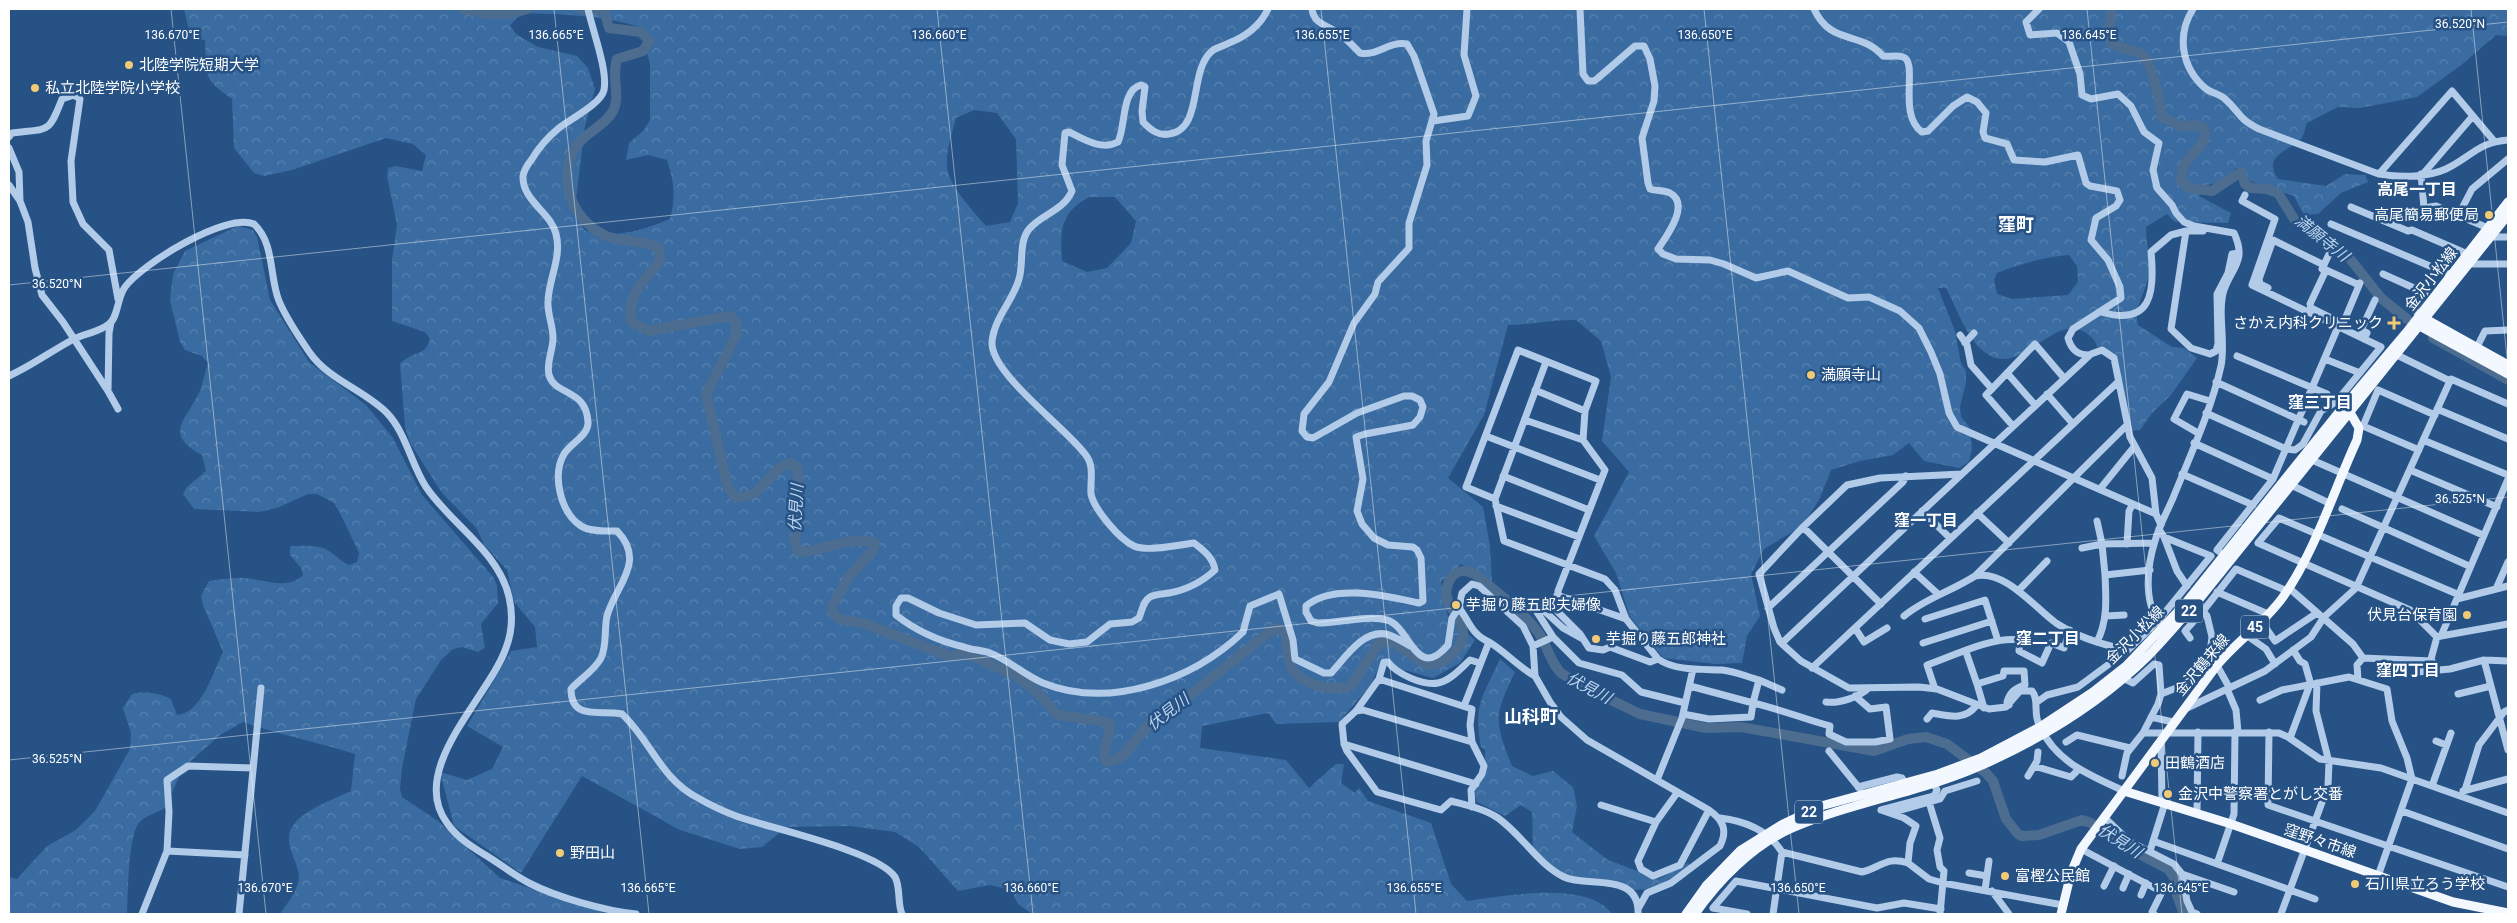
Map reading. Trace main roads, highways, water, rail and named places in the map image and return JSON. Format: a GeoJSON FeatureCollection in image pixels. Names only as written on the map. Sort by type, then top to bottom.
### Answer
{"type":"FeatureCollection","features":[{"type":"Feature","properties":{"kind":"main road","name":"金沢小松線"},"geometry":{"type":"LineString","coordinates":[[2042,730],[2126,666],[2161,624],[2224,555],[2344,406],[2394,353],[2420,321],[2489,233],[2508,202]]}},
{"type":"Feature","properties":{"kind":"main road","name":"金沢小松線"},"geometry":{"type":"LineString","coordinates":[[2489,233],[2508,215]]}},
{"type":"Feature","properties":{"kind":"main road","name":"金沢小松線"},"geometry":{"type":"LineString","coordinates":[[2420,321],[2452,276],[2468,260]]}},
{"type":"Feature","properties":{"kind":"main road"},"geometry":{"type":"LineString","coordinates":[[2420,321],[2477,347],[2508,365]]}},
{"type":"Feature","properties":{"kind":"main road"},"geometry":{"type":"LineString","coordinates":[[2420,321],[2508,374]]}},
{"type":"Feature","properties":{"kind":"main road","name":"金沢小松線"},"geometry":{"type":"LineString","coordinates":[[1695,914],[1721,882],[1770,836],[1837,812],[1934,784],[2092,703],[2148,656],[2201,598],[2312,460],[2344,406]]}},
{"type":"Feature","properties":{"kind":"main road","name":"金沢鶴来線"},"geometry":{"type":"LineString","coordinates":[[2061,914],[2071,873],[2081,849],[2217,664],[2268,614],[2288,590],[2303,563],[2360,427],[2344,406]]}},
{"type":"Feature","properties":{"kind":"main road","name":"金沢小松線"},"geometry":{"type":"LineString","coordinates":[[1686,914],[1706,886],[1741,850],[1770,836],[1821,806],[1968,767]]}},
{"type":"Feature","properties":{"kind":"main road","name":"窪野々市線"},"geometry":{"type":"LineString","coordinates":[[2124,791],[2231,824],[2453,902],[2508,913]]}},
{"type":"Feature","properties":{"kind":"waterway","name":"伏見川"},"geometry":{"type":"LineString","coordinates":[[463,9],[495,14],[519,12],[527,9]]}},
{"type":"Feature","properties":{"kind":"waterway","name":"伏見川"},"geometry":{"type":"LineString","coordinates":[[582,9],[604,10],[609,28],[641,32],[649,41],[643,51],[617,59],[615,66],[616,99],[613,111],[609,117],[583,138],[575,148],[570,161],[567,173],[571,198],[583,219],[604,235],[645,243],[659,248],[660,261],[638,289],[631,304],[632,322],[648,331],[730,316],[736,323],[736,336],[706,394],[728,487],[735,497],[744,497],[752,494],[783,466],[791,463],[797,467],[800,501],[795,540],[798,551],[811,551],[854,541],[875,543],[873,550],[849,577],[832,606],[833,614],[839,619],[863,623],[949,656],[966,653],[1016,676],[1037,692],[1058,715],[1106,722],[1109,724],[1110,729],[1105,756],[1106,761],[1109,762],[1123,756],[1152,720],[1189,696],[1271,631],[1278,628],[1286,635],[1289,658],[1295,672],[1301,678],[1327,688],[1345,688],[1352,685],[1380,641],[1394,643],[1427,665],[1446,659],[1457,650],[1463,631],[1462,625],[1448,601],[1446,594],[1447,586],[1456,573],[1468,572],[1475,574],[1500,594],[1531,624],[1538,632],[1554,664],[1561,673],[1584,687],[1640,714],[1706,728],[1741,727],[1874,751],[1908,739],[1926,737],[1947,744],[1986,773],[1993,781],[2006,819],[2018,834],[2022,836],[2039,835],[2082,820],[2091,823],[2124,846],[2168,869],[2177,882],[2177,895],[2184,914]]}},
{"type":"Feature","properties":{"kind":"waterway","name":"満願寺川"},"geometry":{"type":"LineString","coordinates":[[2112,9],[2109,29],[2111,43],[2137,52],[2145,58],[2155,83],[2162,117],[2183,127],[2196,125],[2204,128],[2205,134],[2202,144],[2184,165],[2181,181],[2189,188],[2212,191],[2241,172],[2245,184],[2251,188],[2267,189],[2278,193],[2294,219],[2347,255],[2381,298],[2407,319]]}},
{"type":"Feature","properties":{"kind":"waterway","name":"満願寺川"},"geometry":{"type":"LineString","coordinates":[[2433,338],[2508,380]]}},
{"type":"Feature","properties":{"kind":"place","name":"北陸学院短期大学"},"geometry":{"type":"Point","coordinates":[129,65]}},
{"type":"Feature","properties":{"kind":"place","name":"私立北陸学院小学校"},"geometry":{"type":"Point","coordinates":[35,88]}},
{"type":"Feature","properties":{"kind":"place","name":"高尾簡易郵便局"},"geometry":{"type":"Point","coordinates":[2489,215]}},
{"type":"Feature","properties":{"kind":"place","name":"さかえ内科クリニック"},"geometry":{"type":"Point","coordinates":[2394,323]}},
{"type":"Feature","properties":{"kind":"place","name":"満願寺山"},"geometry":{"type":"Point","coordinates":[1811,375]}},
{"type":"Feature","properties":{"kind":"place","name":"芋掘り藤五郎夫婦像"},"geometry":{"type":"Point","coordinates":[1456,605]}},
{"type":"Feature","properties":{"kind":"place","name":"伏見台保育園"},"geometry":{"type":"Point","coordinates":[2467,615]}},
{"type":"Feature","properties":{"kind":"place","name":"芋掘り藤五郎神社"},"geometry":{"type":"Point","coordinates":[1596,639]}},
{"type":"Feature","properties":{"kind":"place","name":"田鶴酒店"},"geometry":{"type":"Point","coordinates":[2155,763]}},
{"type":"Feature","properties":{"kind":"place","name":"金沢中警察署とがし交番"},"geometry":{"type":"Point","coordinates":[2168,794]}},
{"type":"Feature","properties":{"kind":"place","name":"野田山"},"geometry":{"type":"Point","coordinates":[560,853]}},
{"type":"Feature","properties":{"kind":"place","name":"富樫公民館"},"geometry":{"type":"Point","coordinates":[2005,876]}},
{"type":"Feature","properties":{"kind":"place","name":"石川県立ろう学校"},"geometry":{"type":"Point","coordinates":[2355,884]}},
{"type":"Feature","properties":{"kind":"district","name":"高尾一丁目"},"geometry":{"type":"Point","coordinates":[2417,189]}},
{"type":"Feature","properties":{"kind":"district","name":"窪町"},"geometry":{"type":"Point","coordinates":[2016,224]}},
{"type":"Feature","properties":{"kind":"district","name":"窪三丁目"},"geometry":{"type":"Point","coordinates":[2320,402]}},
{"type":"Feature","properties":{"kind":"district","name":"窪一丁目"},"geometry":{"type":"Point","coordinates":[1926,520]}},
{"type":"Feature","properties":{"kind":"district","name":"窪二丁目"},"geometry":{"type":"Point","coordinates":[2048,638]}},
{"type":"Feature","properties":{"kind":"district","name":"窪四丁目"},"geometry":{"type":"Point","coordinates":[2408,670]}},
{"type":"Feature","properties":{"kind":"district","name":"山科町"},"geometry":{"type":"Point","coordinates":[1531,716]}}]}
